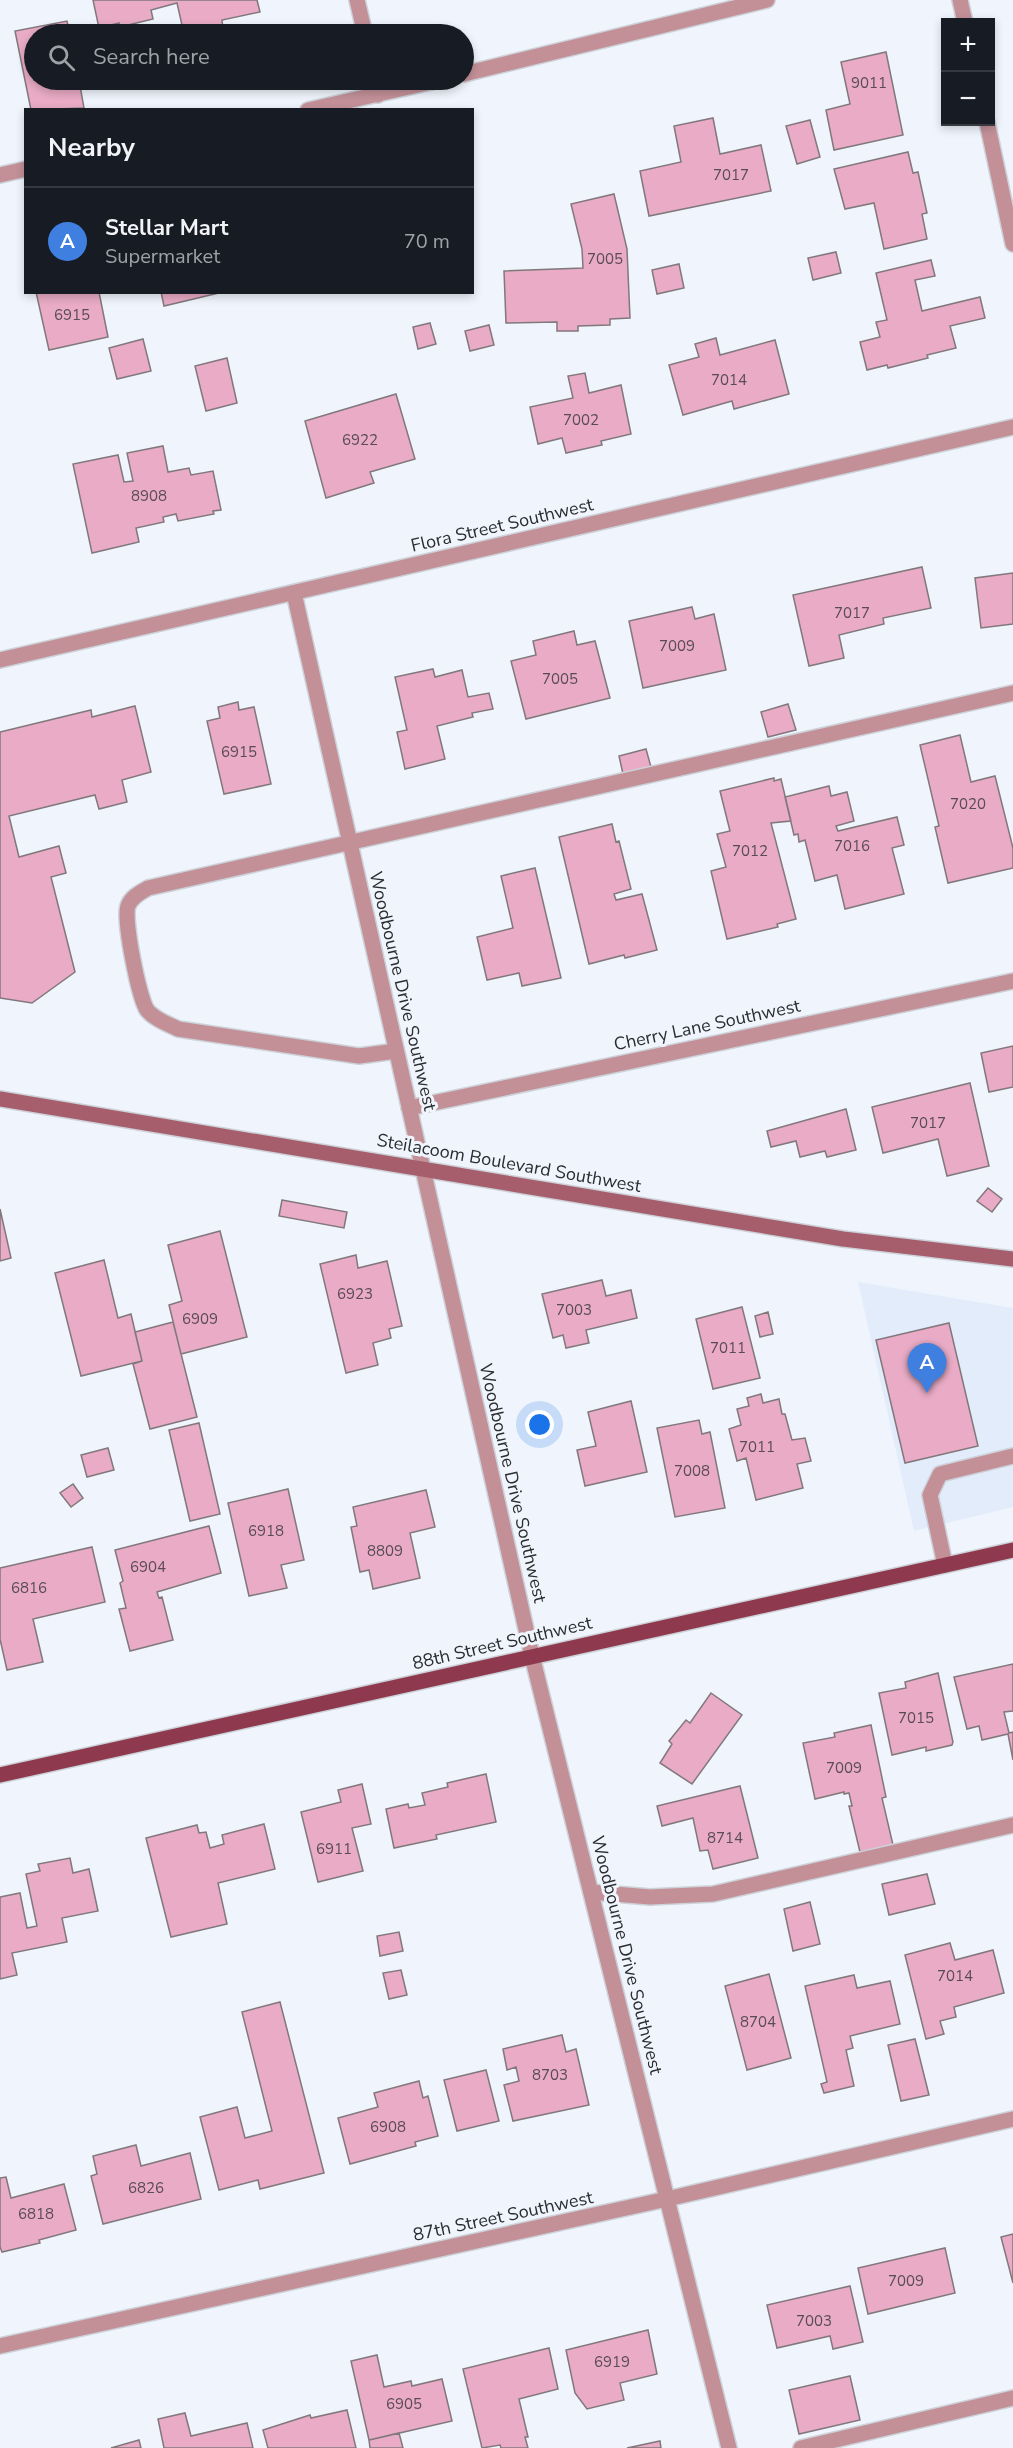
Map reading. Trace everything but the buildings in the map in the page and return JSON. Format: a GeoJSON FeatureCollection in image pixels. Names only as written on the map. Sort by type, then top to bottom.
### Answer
{"type":"FeatureCollection","features":[{"type":"Feature","properties":{"kind":"main road","name":"Steilacoom Boulevard Southwest"},"geometry":{"type":"LineString","coordinates":[[0,1099],[843,1239],[1013,1259]]}},
{"type":"Feature","properties":{"kind":"main road","name":"88th Street Southwest"},"geometry":{"type":"LineString","coordinates":[[0,1775],[1013,1550]]}},
{"type":"Feature","properties":{"kind":"street"},"geometry":{"type":"LineString","coordinates":[[357,0],[363,24]]}},
{"type":"Feature","properties":{"kind":"street"},"geometry":{"type":"LineString","coordinates":[[474,72],[767,0]]}},
{"type":"Feature","properties":{"kind":"street"},"geometry":{"type":"LineString","coordinates":[[960,0],[964,18]]}},
{"type":"Feature","properties":{"kind":"street"},"geometry":{"type":"LineString","coordinates":[[314,108],[367,90]]}},
{"type":"Feature","properties":{"kind":"street"},"geometry":{"type":"LineString","coordinates":[[988,126],[1013,244]]}},
{"type":"Feature","properties":{"kind":"street"},"geometry":{"type":"LineString","coordinates":[[0,175],[24,169]]}},
{"type":"Feature","properties":{"kind":"street","name":"Flora Street Southwest"},"geometry":{"type":"LineString","coordinates":[[0,660],[1013,427]]}},
{"type":"Feature","properties":{"kind":"street","name":"Woodbourne Drive Southwest"},"geometry":{"type":"LineString","coordinates":[[294,592],[532,1656],[729,2448]]}},
{"type":"Feature","properties":{"kind":"street"},"geometry":{"type":"LineString","coordinates":[[396,1051],[359,1056],[178,1029],[148,1012],[142,1000],[127,923],[128,906],[138,894],[148,888],[1013,693]]}},
{"type":"Feature","properties":{"kind":"street","name":"Cherry Lane Southwest"},"geometry":{"type":"LineString","coordinates":[[409,1108],[1013,981]]}},
{"type":"Feature","properties":{"kind":"street"},"geometry":{"type":"LineString","coordinates":[[945,1565],[930,1495],[940,1474],[1013,1456]]}},
{"type":"Feature","properties":{"kind":"street"},"geometry":{"type":"LineString","coordinates":[[591,1892],[650,1897],[712,1894],[1013,1826]]}},
{"type":"Feature","properties":{"kind":"street","name":"87th Street Southwest"},"geometry":{"type":"LineString","coordinates":[[0,2346],[667,2199],[1013,2119]]}},
{"type":"Feature","properties":{"kind":"street"},"geometry":{"type":"LineString","coordinates":[[801,2448],[1013,2398]]}},
{"type":"Feature","properties":{"kind":"shaded area"},"geometry":{"type":"Polygon","coordinates":[[[858,1282],[1013,1308],[1013,1507],[914,1531],[858,1282]]]}},
{"type":"Feature","properties":{"kind":"place","name":"Stellar Mart"},"geometry":{"type":"Point","coordinates":[927,1393]}}]}
